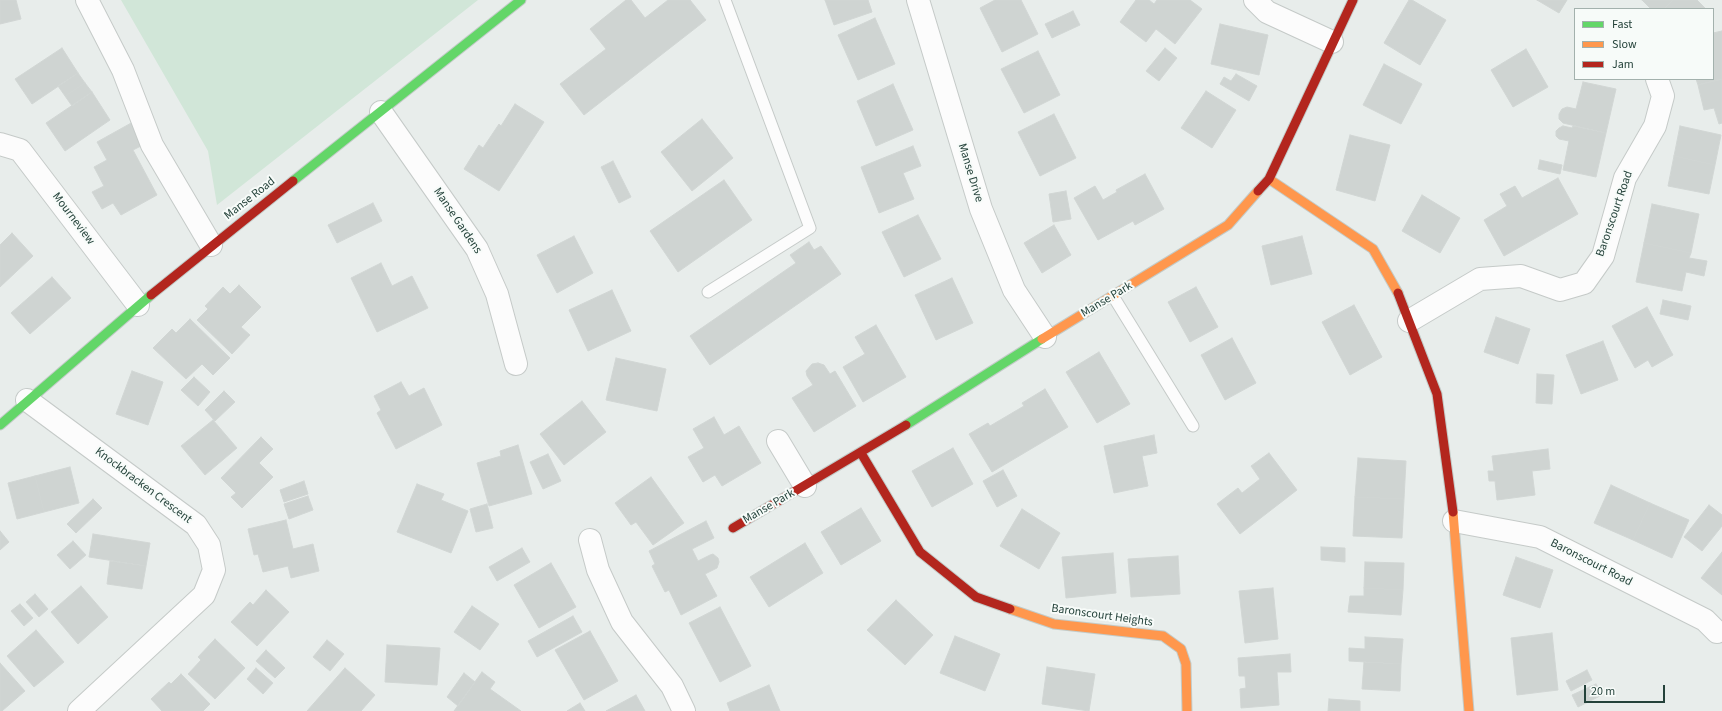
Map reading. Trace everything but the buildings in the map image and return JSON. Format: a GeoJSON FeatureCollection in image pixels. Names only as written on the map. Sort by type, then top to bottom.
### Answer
{"type":"FeatureCollection","features":[{"type":"Feature","properties":{"kind":"street"},"geometry":{"type":"LineString","coordinates":[[87,0],[123,70],[152,144],[211,245]]}},
{"type":"Feature","properties":{"kind":"street","name":"Manse Road"},"geometry":{"type":"LineString","coordinates":[[0,425],[138,305],[211,245],[521,0]]}},
{"type":"Feature","properties":{"kind":"street","name":"Manse Drive"},"geometry":{"type":"LineString","coordinates":[[918,0],[981,209],[1014,290],[1045,337]]}},
{"type":"Feature","properties":{"kind":"street"},"geometry":{"type":"LineString","coordinates":[[1255,0],[1267,12],[1332,42]]}},
{"type":"Feature","properties":{"kind":"street","name":"Manse Park"},"geometry":{"type":"LineString","coordinates":[[733,528],[860,453],[1228,225],[1269,179],[1353,0]]}},
{"type":"Feature","properties":{"kind":"street","name":"Baronscourt Road"},"geometry":{"type":"LineString","coordinates":[[1409,322],[1480,279],[1521,276],[1560,290],[1584,283],[1603,256],[1625,178],[1655,126],[1663,96],[1657,80]]}},
{"type":"Feature","properties":{"kind":"street","name":"Manse Gardens"},"geometry":{"type":"LineString","coordinates":[[381,112],[477,249],[497,294],[516,364]]}},
{"type":"Feature","properties":{"kind":"street","name":"Mourneview"},"geometry":{"type":"LineString","coordinates":[[0,144],[20,150],[138,305]]}},
{"type":"Feature","properties":{"kind":"street"},"geometry":{"type":"LineString","coordinates":[[1269,179],[1373,249],[1400,297],[1437,394],[1454,521],[1469,711]]}},
{"type":"Feature","properties":{"kind":"street","name":"Knockbracken Crescent"},"geometry":{"type":"LineString","coordinates":[[27,400],[196,525],[210,545],[214,570],[204,595],[78,711]]}},
{"type":"Feature","properties":{"kind":"street","name":"Manse Park"},"geometry":{"type":"LineString","coordinates":[[778,441],[805,486]]}},
{"type":"Feature","properties":{"kind":"street","name":"Baronscourt Heights"},"geometry":{"type":"LineString","coordinates":[[860,453],[920,552],[976,597],[1054,624],[1163,636],[1181,649],[1186,664],[1187,711]]}},
{"type":"Feature","properties":{"kind":"street","name":"Baronscourt Road"},"geometry":{"type":"LineString","coordinates":[[1454,521],[1540,537],[1705,620],[1718,632]]}},
{"type":"Feature","properties":{"kind":"street"},"geometry":{"type":"LineString","coordinates":[[590,540],[598,570],[622,622],[672,686],[684,711]]}},
{"type":"Feature","properties":{"kind":"lane"},"geometry":{"type":"LineString","coordinates":[[708,292],[810,228],[724,0]]}},
{"type":"Feature","properties":{"kind":"lane"},"geometry":{"type":"LineString","coordinates":[[1113,296],[1193,426]]}},
{"type":"Feature","properties":{"kind":"green space"},"geometry":{"type":"Polygon","coordinates":[[[121,0],[478,0],[217,205],[208,151],[121,0]]]}},
{"type":"Feature","properties":{"kind":"traffic: fast"},"geometry":{"type":"LineString","coordinates":[[293,181],[521,0]]}},
{"type":"Feature","properties":{"kind":"traffic: fast"},"geometry":{"type":"LineString","coordinates":[[0,425],[151,295]]}},
{"type":"Feature","properties":{"kind":"traffic: fast"},"geometry":{"type":"LineString","coordinates":[[906,425],[1042,339]]}},
{"type":"Feature","properties":{"kind":"traffic: slow"},"geometry":{"type":"LineString","coordinates":[[1269,179],[1373,249],[1398,293]]}},
{"type":"Feature","properties":{"kind":"traffic: slow"},"geometry":{"type":"LineString","coordinates":[[1042,339],[1228,225],[1258,191]]}},
{"type":"Feature","properties":{"kind":"traffic: slow"},"geometry":{"type":"LineString","coordinates":[[1453,512],[1469,711]]}},
{"type":"Feature","properties":{"kind":"traffic: slow"},"geometry":{"type":"LineString","coordinates":[[1010,609],[1054,624],[1163,636],[1181,649],[1186,664],[1187,711]]}},
{"type":"Feature","properties":{"kind":"traffic: jam"},"geometry":{"type":"LineString","coordinates":[[1258,191],[1269,179],[1353,0]]}},
{"type":"Feature","properties":{"kind":"traffic: jam"},"geometry":{"type":"LineString","coordinates":[[151,295],[293,181]]}},
{"type":"Feature","properties":{"kind":"traffic: jam"},"geometry":{"type":"LineString","coordinates":[[1398,293],[1437,394],[1453,512]]}},
{"type":"Feature","properties":{"kind":"traffic: jam"},"geometry":{"type":"LineString","coordinates":[[733,528],[906,425]]}},
{"type":"Feature","properties":{"kind":"traffic: jam"},"geometry":{"type":"LineString","coordinates":[[861,453],[920,552],[976,597],[1010,609]]}}]}
